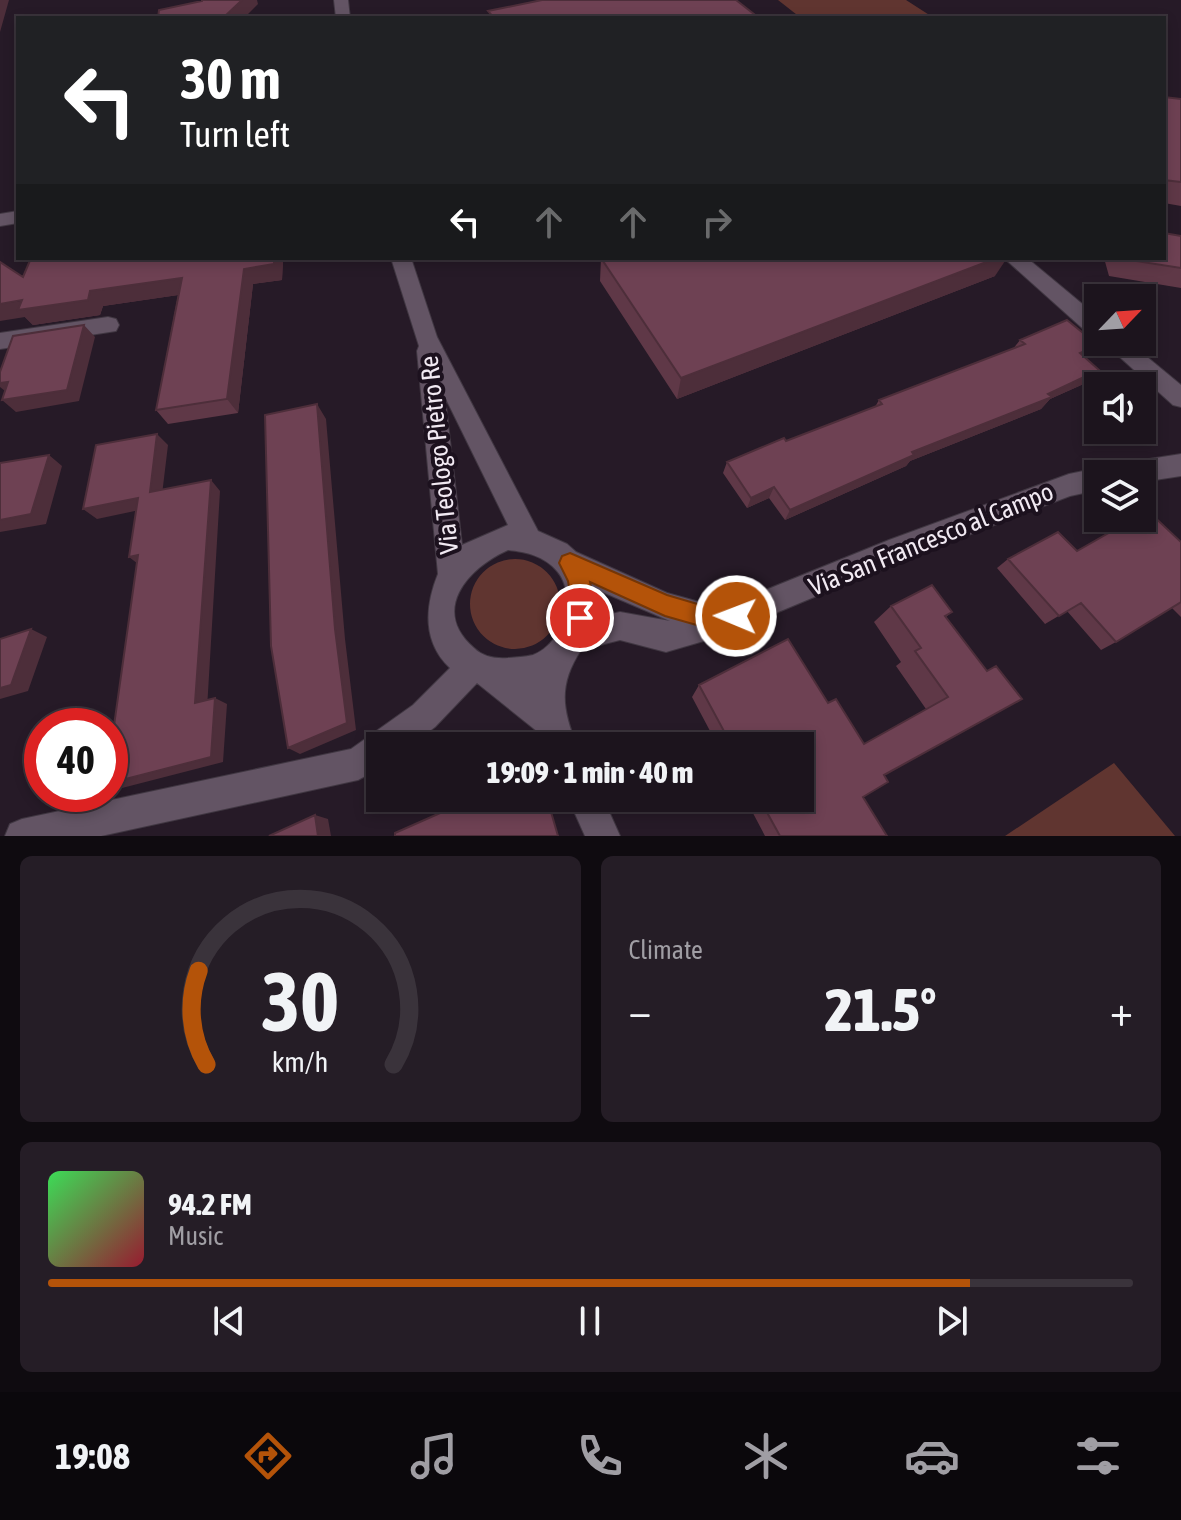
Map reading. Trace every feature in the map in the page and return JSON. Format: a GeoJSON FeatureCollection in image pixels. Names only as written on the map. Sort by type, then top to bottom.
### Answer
{"type":"FeatureCollection","features":[{"type":"Feature","properties":{"kind":"street","name":"Via Teologo Pietro Re"},"geometry":{"type":"LineString","coordinates":[[402,260],[426,337],[528,538]]}},
{"type":"Feature","properties":{"kind":"street"},"geometry":{"type":"LineString","coordinates":[[1016,260],[1084,317]]}},
{"type":"Feature","properties":{"kind":"street"},"geometry":{"type":"LineString","coordinates":[[0,341],[108,325]]}},
{"type":"Feature","properties":{"kind":"street","name":"Via Teologo Pietro Re"},"geometry":{"type":"LineString","coordinates":[[426,337],[451,572]]}},
{"type":"Feature","properties":{"kind":"street"},"geometry":{"type":"LineString","coordinates":[[1131,356],[1181,398]]}},
{"type":"Feature","properties":{"kind":"street"},"geometry":{"type":"LineString","coordinates":[[1156,469],[1181,465]]}},
{"type":"Feature","properties":{"kind":"street","name":"Via San Francesco al Campo"},"geometry":{"type":"LineString","coordinates":[[567,645],[620,626],[666,637],[721,622],[1055,490],[1084,483]]}},
{"type":"Feature","properties":{"kind":"street"},"geometry":{"type":"LineString","coordinates":[[554,732],[455,654],[444,635],[441,603],[451,572],[466,555],[485,543],[506,537],[528,538],[551,547],[570,563],[665,606],[721,622]]}},
{"type":"Feature","properties":{"kind":"street"},"geometry":{"type":"LineString","coordinates":[[555,732],[549,692],[580,618],[582,598],[570,563]]}},
{"type":"Feature","properties":{"kind":"street"},"geometry":{"type":"LineString","coordinates":[[402,732],[480,671],[514,676],[539,669],[567,645]]}},
{"type":"Feature","properties":{"kind":"street"},"geometry":{"type":"LineString","coordinates":[[22,836],[358,764],[366,758]]}},
{"type":"Feature","properties":{"kind":"street"},"geometry":{"type":"LineString","coordinates":[[592,812],[603,836]]}},
{"type":"Feature","properties":{"kind":"shaded area"},"geometry":{"type":"Polygon","coordinates":[[[778,0],[906,0],[931,16],[798,16],[778,0]]]}},
{"type":"Feature","properties":{"kind":"shaded area"},"geometry":{"type":"Polygon","coordinates":[[[515,559],[532,562],[547,572],[557,587],[560,604],[557,621],[547,636],[532,646],[515,649],[498,646],[483,636],[473,621],[470,604],[473,587],[483,572],[498,562],[515,559]]]}},
{"type":"Feature","properties":{"kind":"shaded area"},"geometry":{"type":"Polygon","coordinates":[[[1114,763],[1175,836],[1005,836],[1114,763]]]}},
{"type":"Feature","properties":{"kind":"building"},"geometry":{"type":"Polygon","coordinates":[[[242,0],[225,16],[158,16],[159,10],[202,1],[242,0]]]}},
{"type":"Feature","properties":{"kind":"building"},"geometry":{"type":"Polygon","coordinates":[[[542,0],[736,0],[756,16],[492,16],[488,11],[542,0]]]}},
{"type":"Feature","properties":{"kind":"building"},"geometry":{"type":"Polygon","coordinates":[[[1166,97],[1181,99],[1181,182],[1166,180],[1166,97]]]}},
{"type":"Feature","properties":{"kind":"building"},"geometry":{"type":"Polygon","coordinates":[[[1166,233],[1181,236],[1181,268],[1129,260],[1166,260],[1166,233]]]}},
{"type":"Feature","properties":{"kind":"building"},"geometry":{"type":"Polygon","coordinates":[[[30,260],[274,260],[274,264],[244,269],[227,399],[156,410],[182,278],[90,291],[88,300],[18,310],[22,300],[0,304],[0,262],[23,277],[30,260]]]}},
{"type":"Feature","properties":{"kind":"building"},"geometry":{"type":"Polygon","coordinates":[[[602,260],[992,260],[681,378],[602,260]]]}},
{"type":"Feature","properties":{"kind":"building"},"geometry":{"type":"Polygon","coordinates":[[[1067,320],[1084,334],[1084,351],[1080,353],[1099,370],[1084,372],[1084,377],[1048,394],[1052,397],[912,452],[914,455],[790,510],[774,487],[751,498],[727,462],[784,438],[786,441],[882,404],[879,400],[1025,344],[1020,340],[1067,320]]]}},
{"type":"Feature","properties":{"kind":"building"},"geometry":{"type":"Polygon","coordinates":[[[84,325],[67,390],[2,400],[8,382],[0,383],[0,372],[13,336],[84,325]]]}},
{"type":"Feature","properties":{"kind":"building"},"geometry":{"type":"Polygon","coordinates":[[[317,404],[335,629],[347,723],[288,748],[271,646],[265,415],[317,404]]]}},
{"type":"Feature","properties":{"kind":"building"},"geometry":{"type":"Polygon","coordinates":[[[157,434],[150,492],[211,480],[195,703],[215,698],[211,757],[128,778],[128,708],[116,708],[138,555],[129,557],[138,498],[83,509],[96,445],[157,434]]]}},
{"type":"Feature","properties":{"kind":"building"},"geometry":{"type":"Polygon","coordinates":[[[49,455],[31,514],[0,520],[0,463],[49,455]]]}},
{"type":"Feature","properties":{"kind":"building"},"geometry":{"type":"Polygon","coordinates":[[[1156,519],[1181,542],[1181,602],[1116,642],[1081,603],[1059,616],[1008,559],[1058,532],[1077,551],[1110,532],[1156,532],[1156,519]]]}},
{"type":"Feature","properties":{"kind":"building"},"geometry":{"type":"Polygon","coordinates":[[[932,585],[952,612],[945,616],[987,671],[996,666],[1022,699],[884,775],[888,782],[863,797],[887,836],[780,836],[767,812],[814,812],[814,732],[724,732],[699,685],[788,639],[828,703],[836,699],[864,744],[948,697],[915,651],[921,648],[891,606],[932,585]]]}},
{"type":"Feature","properties":{"kind":"building"},"geometry":{"type":"Polygon","coordinates":[[[31,629],[11,685],[0,688],[0,639],[31,629]]]}},
{"type":"Feature","properties":{"kind":"building"},"geometry":{"type":"Polygon","coordinates":[[[442,812],[551,812],[558,836],[395,836],[395,833],[442,812]]]}},
{"type":"Feature","properties":{"kind":"building"},"geometry":{"type":"Polygon","coordinates":[[[315,815],[318,836],[269,836],[315,815]]]}},
{"type":"Feature","properties":{"kind":"route"},"geometry":{"type":"LineString","coordinates":[[580,618],[582,598],[570,563],[665,606],[721,622],[736,616]]}}]}
